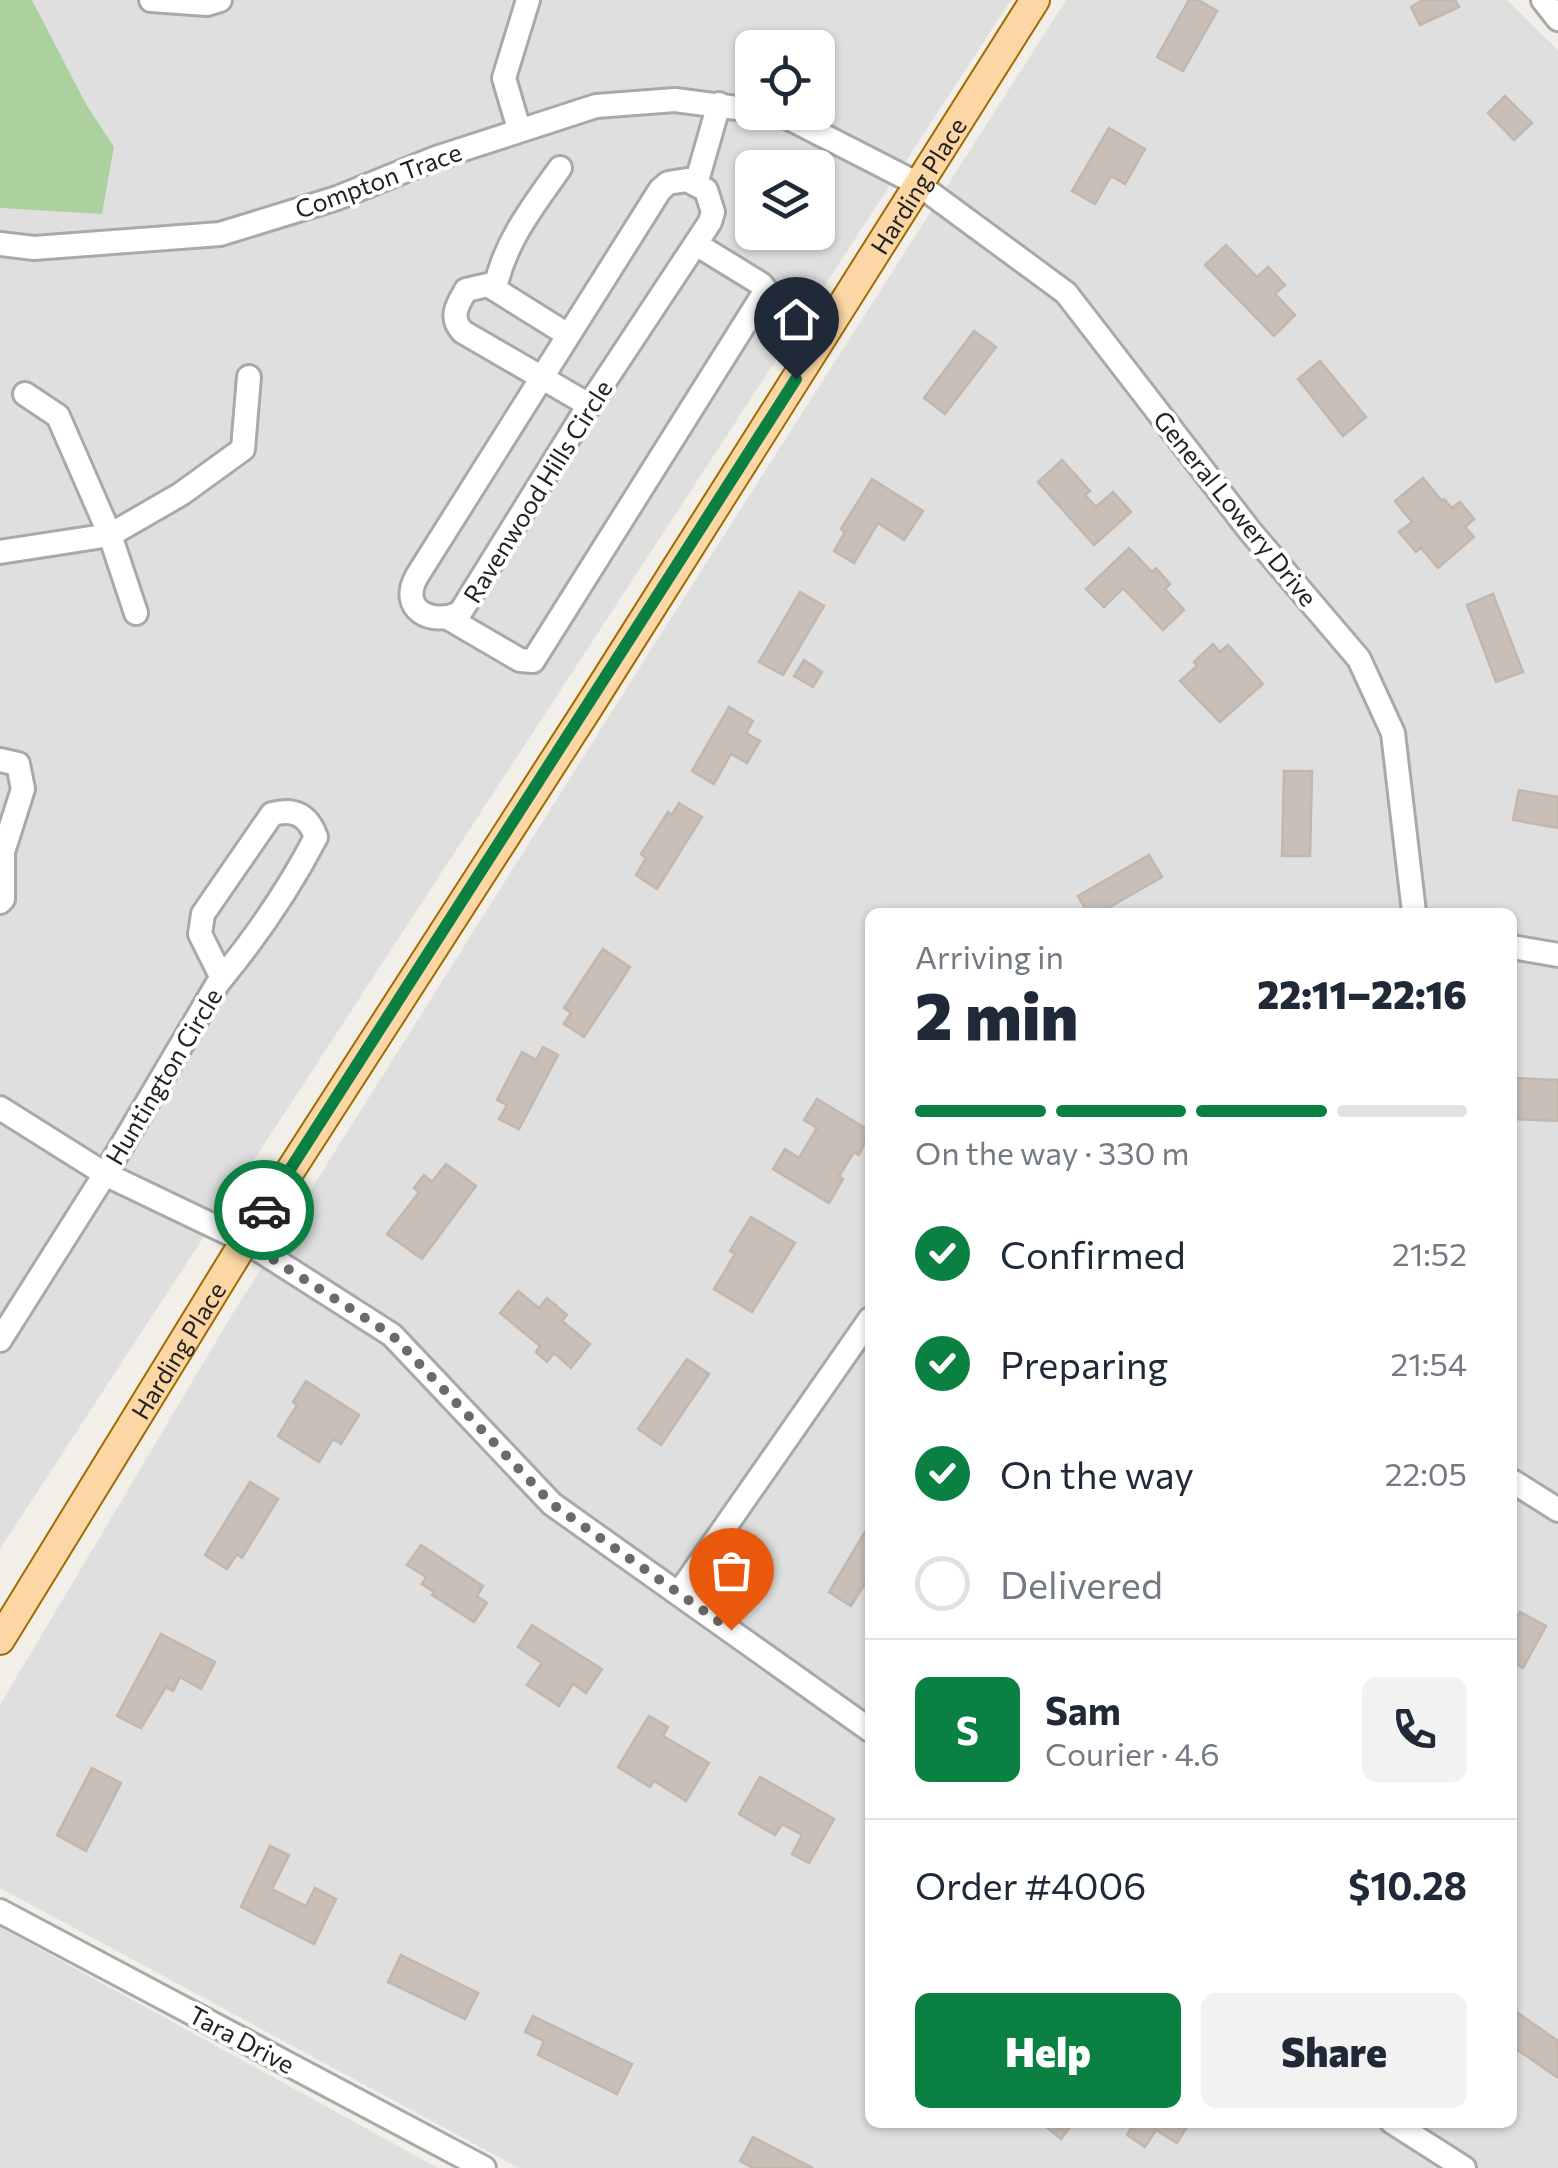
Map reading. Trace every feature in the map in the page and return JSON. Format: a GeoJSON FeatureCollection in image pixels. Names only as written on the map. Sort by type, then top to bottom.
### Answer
{"type":"FeatureCollection","features":[{"type":"Feature","properties":{"kind":"main road","name":"Harding Place"},"geometry":{"type":"LineString","coordinates":[[0,1640],[244,1241],[607,679],[1034,0]]}},
{"type":"Feature","properties":{"kind":"street"},"geometry":{"type":"LineString","coordinates":[[151,0],[207,4],[220,0]]}},
{"type":"Feature","properties":{"kind":"street"},"geometry":{"type":"LineString","coordinates":[[520,129],[504,78],[528,0]]}},
{"type":"Feature","properties":{"kind":"street"},"geometry":{"type":"LineString","coordinates":[[1543,0],[1558,20]]}},
{"type":"Feature","properties":{"kind":"street","name":"Compton Trace"},"geometry":{"type":"LineString","coordinates":[[0,244],[34,248],[220,234],[337,198],[520,129],[596,106],[675,100],[735,107]]}},
{"type":"Feature","properties":{"kind":"street","name":"Ravenwood Hills Circle"},"geometry":{"type":"LineString","coordinates":[[696,184],[719,104]]}},
{"type":"Feature","properties":{"kind":"street"},"geometry":{"type":"LineString","coordinates":[[812,130],[918,184]]}},
{"type":"Feature","properties":{"kind":"street"},"geometry":{"type":"LineString","coordinates":[[495,289],[503,259],[560,168]]}},
{"type":"Feature","properties":{"kind":"street","name":"Ravenwood Hills Circle"},"geometry":{"type":"LineString","coordinates":[[677,180],[706,190],[713,212],[696,244],[460,613],[431,618],[416,608],[411,587],[660,190],[677,180]]}},
{"type":"Feature","properties":{"kind":"street","name":"General Lowery Drive"},"geometry":{"type":"LineString","coordinates":[[918,184],[1066,293],[1250,532],[1360,659],[1393,734],[1414,908]]}},
{"type":"Feature","properties":{"kind":"street"},"geometry":{"type":"LineString","coordinates":[[448,618],[520,660],[534,660],[766,290],[696,244]]}},
{"type":"Feature","properties":{"kind":"street"},"geometry":{"type":"LineString","coordinates":[[568,335],[495,289],[477,286],[466,290],[454,315],[456,325],[590,406]]}},
{"type":"Feature","properties":{"kind":"street"},"geometry":{"type":"LineString","coordinates":[[0,552],[110,534],[181,494],[243,449],[249,378]]}},
{"type":"Feature","properties":{"kind":"street"},"geometry":{"type":"LineString","coordinates":[[25,394],[58,416],[110,534],[136,613]]}},
{"type":"Feature","properties":{"kind":"street"},"geometry":{"type":"LineString","coordinates":[[0,760],[18,764],[23,784],[4,852],[0,902]]}},
{"type":"Feature","properties":{"kind":"street","name":"Huntington Circle"},"geometry":{"type":"LineString","coordinates":[[0,1340],[222,978],[279,904],[316,837],[300,814],[287,810],[272,814],[203,914],[200,934],[222,978]]}},
{"type":"Feature","properties":{"kind":"street"},"geometry":{"type":"LineString","coordinates":[[1517,948],[1558,955]]}},
{"type":"Feature","properties":{"kind":"street","name":"Huntington Circle"},"geometry":{"type":"LineString","coordinates":[[0,1108],[105,1174],[244,1241],[392,1335],[552,1504],[865,1726]]}},
{"type":"Feature","properties":{"kind":"street"},"geometry":{"type":"LineString","coordinates":[[679,1593],[865,1325]]}},
{"type":"Feature","properties":{"kind":"street"},"geometry":{"type":"LineString","coordinates":[[1517,1485],[1558,1510]]}},
{"type":"Feature","properties":{"kind":"street","name":"Tara Drive"},"geometry":{"type":"LineString","coordinates":[[0,1910],[484,2168]]}},
{"type":"Feature","properties":{"kind":"street"},"geometry":{"type":"LineString","coordinates":[[1401,2128],[1464,2168]]}},
{"type":"Feature","properties":{"kind":"shaded area"},"geometry":{"type":"Polygon","coordinates":[[[32,0],[1011,0],[0,1549],[0,208],[102,213],[114,147],[86,104],[32,0]]]}},
{"type":"Feature","properties":{"kind":"shaded area"},"geometry":{"type":"Polygon","coordinates":[[[1066,0],[1507,0],[1558,50],[1558,2168],[519,2168],[0,1888],[0,1705],[230,1318],[1066,0]]]}},
{"type":"Feature","properties":{"kind":"shaded area"},"geometry":{"type":"Polygon","coordinates":[[[0,1927],[438,2168],[0,2168],[0,1927]]]}},
{"type":"Feature","properties":{"kind":"green space"},"geometry":{"type":"Polygon","coordinates":[[[0,0],[32,0],[86,104],[114,147],[102,214],[0,208],[0,0]]]}},
{"type":"Feature","properties":{"kind":"building"},"geometry":{"type":"Polygon","coordinates":[[[1189,0],[1198,0],[1217,11],[1183,71],[1157,57],[1189,0]]]}},
{"type":"Feature","properties":{"kind":"building"},"geometry":{"type":"Polygon","coordinates":[[[1423,0],[1455,0],[1459,7],[1420,25],[1411,7],[1423,0]]]}},
{"type":"Feature","properties":{"kind":"building"},"geometry":{"type":"Polygon","coordinates":[[[1505,96],[1532,123],[1514,140],[1488,113],[1505,96]]]}},
{"type":"Feature","properties":{"kind":"building"},"geometry":{"type":"Polygon","coordinates":[[[1109,128],[1145,149],[1125,184],[1111,176],[1095,204],[1072,191],[1109,128]]]}},
{"type":"Feature","properties":{"kind":"building"},"geometry":{"type":"Polygon","coordinates":[[[1226,245],[1257,277],[1268,267],[1285,285],[1275,294],[1295,315],[1274,336],[1205,265],[1226,245]]]}},
{"type":"Feature","properties":{"kind":"building"},"geometry":{"type":"Polygon","coordinates":[[[974,331],[996,347],[945,414],[924,398],[974,331]]]}},
{"type":"Feature","properties":{"kind":"building"},"geometry":{"type":"Polygon","coordinates":[[[1320,361],[1366,417],[1343,436],[1298,379],[1320,361]]]}},
{"type":"Feature","properties":{"kind":"building"},"geometry":{"type":"Polygon","coordinates":[[[1062,460],[1090,491],[1085,495],[1096,507],[1113,492],[1131,512],[1094,545],[1038,482],[1062,460]]]}},
{"type":"Feature","properties":{"kind":"building"},"geometry":{"type":"Polygon","coordinates":[[[1423,478],[1442,501],[1452,508],[1460,502],[1474,519],[1465,527],[1474,537],[1438,568],[1421,548],[1416,552],[1399,532],[1412,522],[1395,501],[1423,478]]]}},
{"type":"Feature","properties":{"kind":"building"},"geometry":{"type":"Polygon","coordinates":[[[872,479],[923,511],[904,540],[878,523],[854,563],[834,551],[845,532],[841,529],[872,479]]]}},
{"type":"Feature","properties":{"kind":"building"},"geometry":{"type":"Polygon","coordinates":[[[1129,548],[1152,572],[1156,568],[1170,584],[1165,589],[1184,610],[1163,630],[1123,588],[1104,607],[1086,589],[1129,548]]]}},
{"type":"Feature","properties":{"kind":"building"},"geometry":{"type":"Polygon","coordinates":[[[800,592],[824,606],[783,675],[759,662],[800,592]]]}},
{"type":"Feature","properties":{"kind":"building"},"geometry":{"type":"Polygon","coordinates":[[[1493,594],[1523,672],[1496,682],[1467,605],[1493,594]]]}},
{"type":"Feature","properties":{"kind":"building"},"geometry":{"type":"Polygon","coordinates":[[[1213,644],[1220,652],[1228,645],[1263,684],[1220,722],[1180,681],[1213,644]]]}},
{"type":"Feature","properties":{"kind":"building"},"geometry":{"type":"Polygon","coordinates":[[[804,660],[822,672],[813,687],[794,676],[804,660]]]}},
{"type":"Feature","properties":{"kind":"building"},"geometry":{"type":"Polygon","coordinates":[[[729,707],[753,721],[746,733],[760,741],[747,763],[731,754],[714,784],[692,771],[729,707]]]}},
{"type":"Feature","properties":{"kind":"building"},"geometry":{"type":"Polygon","coordinates":[[[1284,771],[1312,771],[1310,856],[1282,856],[1284,771]]]}},
{"type":"Feature","properties":{"kind":"building"},"geometry":{"type":"Polygon","coordinates":[[[1519,790],[1558,797],[1558,828],[1513,820],[1519,790]]]}},
{"type":"Feature","properties":{"kind":"building"},"geometry":{"type":"Polygon","coordinates":[[[679,803],[702,817],[657,889],[636,875],[646,858],[641,854],[668,812],[672,815],[679,803]]]}},
{"type":"Feature","properties":{"kind":"building"},"geometry":{"type":"Polygon","coordinates":[[[1149,855],[1162,877],[1108,908],[1085,908],[1078,896],[1149,855]]]}},
{"type":"Feature","properties":{"kind":"building"},"geometry":{"type":"Polygon","coordinates":[[[603,949],[630,967],[584,1037],[564,1024],[571,1013],[564,1008],[603,949]]]}},
{"type":"Feature","properties":{"kind":"building"},"geometry":{"type":"Polygon","coordinates":[[[543,1047],[558,1055],[519,1129],[499,1119],[507,1105],[497,1100],[522,1052],[536,1060],[543,1047]]]}},
{"type":"Feature","properties":{"kind":"building"},"geometry":{"type":"Polygon","coordinates":[[[1517,1078],[1558,1080],[1558,1121],[1517,1119],[1517,1078]]]}},
{"type":"Feature","properties":{"kind":"building"},"geometry":{"type":"Polygon","coordinates":[[[817,1099],[865,1128],[865,1142],[859,1155],[854,1152],[839,1176],[843,1179],[829,1203],[773,1169],[785,1149],[799,1158],[817,1128],[804,1120],[817,1099]]]}},
{"type":"Feature","properties":{"kind":"building"},"geometry":{"type":"Polygon","coordinates":[[[446,1164],[476,1186],[422,1259],[387,1234],[419,1192],[414,1188],[424,1175],[432,1182],[446,1164]]]}},
{"type":"Feature","properties":{"kind":"building"},"geometry":{"type":"Polygon","coordinates":[[[751,1217],[795,1243],[752,1312],[714,1289],[735,1254],[730,1251],[751,1217]]]}},
{"type":"Feature","properties":{"kind":"building"},"geometry":{"type":"Polygon","coordinates":[[[518,1291],[539,1308],[547,1298],[567,1315],[562,1321],[590,1344],[571,1368],[554,1353],[547,1362],[536,1352],[540,1346],[500,1313],[518,1291]]]}},
{"type":"Feature","properties":{"kind":"building"},"geometry":{"type":"Polygon","coordinates":[[[687,1359],[709,1374],[661,1445],[638,1429],[687,1359]]]}},
{"type":"Feature","properties":{"kind":"building"},"geometry":{"type":"Polygon","coordinates":[[[306,1381],[359,1415],[341,1444],[333,1439],[319,1462],[278,1436],[306,1381]]]}},
{"type":"Feature","properties":{"kind":"building"},"geometry":{"type":"Polygon","coordinates":[[[250,1482],[278,1499],[242,1558],[237,1554],[227,1569],[205,1555],[250,1482]]]}},
{"type":"Feature","properties":{"kind":"building"},"geometry":{"type":"Polygon","coordinates":[[[865,1532],[865,1583],[851,1606],[829,1592],[865,1532]]]}},
{"type":"Feature","properties":{"kind":"building"},"geometry":{"type":"Polygon","coordinates":[[[421,1545],[483,1586],[477,1596],[487,1603],[474,1622],[432,1595],[434,1592],[422,1584],[426,1577],[407,1565],[421,1545]]]}},
{"type":"Feature","properties":{"kind":"building"},"geometry":{"type":"Polygon","coordinates":[[[1520,1612],[1546,1626],[1523,1668],[1517,1665],[1520,1612]]]}},
{"type":"Feature","properties":{"kind":"building"},"geometry":{"type":"Polygon","coordinates":[[[532,1625],[602,1669],[586,1693],[573,1684],[559,1706],[527,1685],[542,1663],[518,1647],[532,1625]]]}},
{"type":"Feature","properties":{"kind":"building"},"geometry":{"type":"Polygon","coordinates":[[[161,1634],[215,1662],[201,1689],[180,1677],[173,1691],[166,1687],[141,1728],[117,1716],[161,1634]]]}},
{"type":"Feature","properties":{"kind":"building"},"geometry":{"type":"Polygon","coordinates":[[[649,1716],[668,1727],[663,1736],[709,1763],[686,1801],[654,1781],[650,1787],[618,1767],[649,1716]]]}},
{"type":"Feature","properties":{"kind":"building"},"geometry":{"type":"Polygon","coordinates":[[[92,1768],[121,1783],[86,1851],[57,1835],[92,1768]]]}},
{"type":"Feature","properties":{"kind":"building"},"geometry":{"type":"Polygon","coordinates":[[[760,1777],[834,1819],[809,1863],[792,1854],[802,1835],[782,1824],[775,1835],[739,1814],[760,1777]]]}},
{"type":"Feature","properties":{"kind":"building"},"geometry":{"type":"Polygon","coordinates":[[[270,1846],[289,1855],[272,1889],[306,1906],[315,1888],[336,1899],[314,1944],[241,1907],[270,1846]]]}},
{"type":"Feature","properties":{"kind":"building"},"geometry":{"type":"Polygon","coordinates":[[[401,1955],[478,1993],[465,2019],[388,1982],[401,1955]]]}},
{"type":"Feature","properties":{"kind":"building"},"geometry":{"type":"Polygon","coordinates":[[[1517,2014],[1558,2041],[1558,2078],[1517,2049],[1517,2014]]]}},
{"type":"Feature","properties":{"kind":"building"},"geometry":{"type":"Polygon","coordinates":[[[533,2016],[632,2064],[617,2094],[538,2055],[544,2041],[525,2032],[533,2016]]]}},
{"type":"Feature","properties":{"kind":"building"},"geometry":{"type":"Polygon","coordinates":[[[1047,2128],[1069,2128],[1061,2139],[1047,2128]]]}},
{"type":"Feature","properties":{"kind":"building"},"geometry":{"type":"Polygon","coordinates":[[[1131,2128],[1186,2128],[1177,2143],[1156,2130],[1145,2147],[1127,2135],[1131,2128]]]}},
{"type":"Feature","properties":{"kind":"building"},"geometry":{"type":"Polygon","coordinates":[[[753,2137],[813,2168],[753,2168],[740,2161],[753,2137]]]}},
{"type":"Feature","properties":{"kind":"way so far"},"geometry":{"type":"LineString","coordinates":[[264,1210],[244,1241],[392,1335],[552,1504],[731,1630]]}},
{"type":"Feature","properties":{"kind":"route"},"geometry":{"type":"LineString","coordinates":[[264,1210],[796,379]]}}]}
